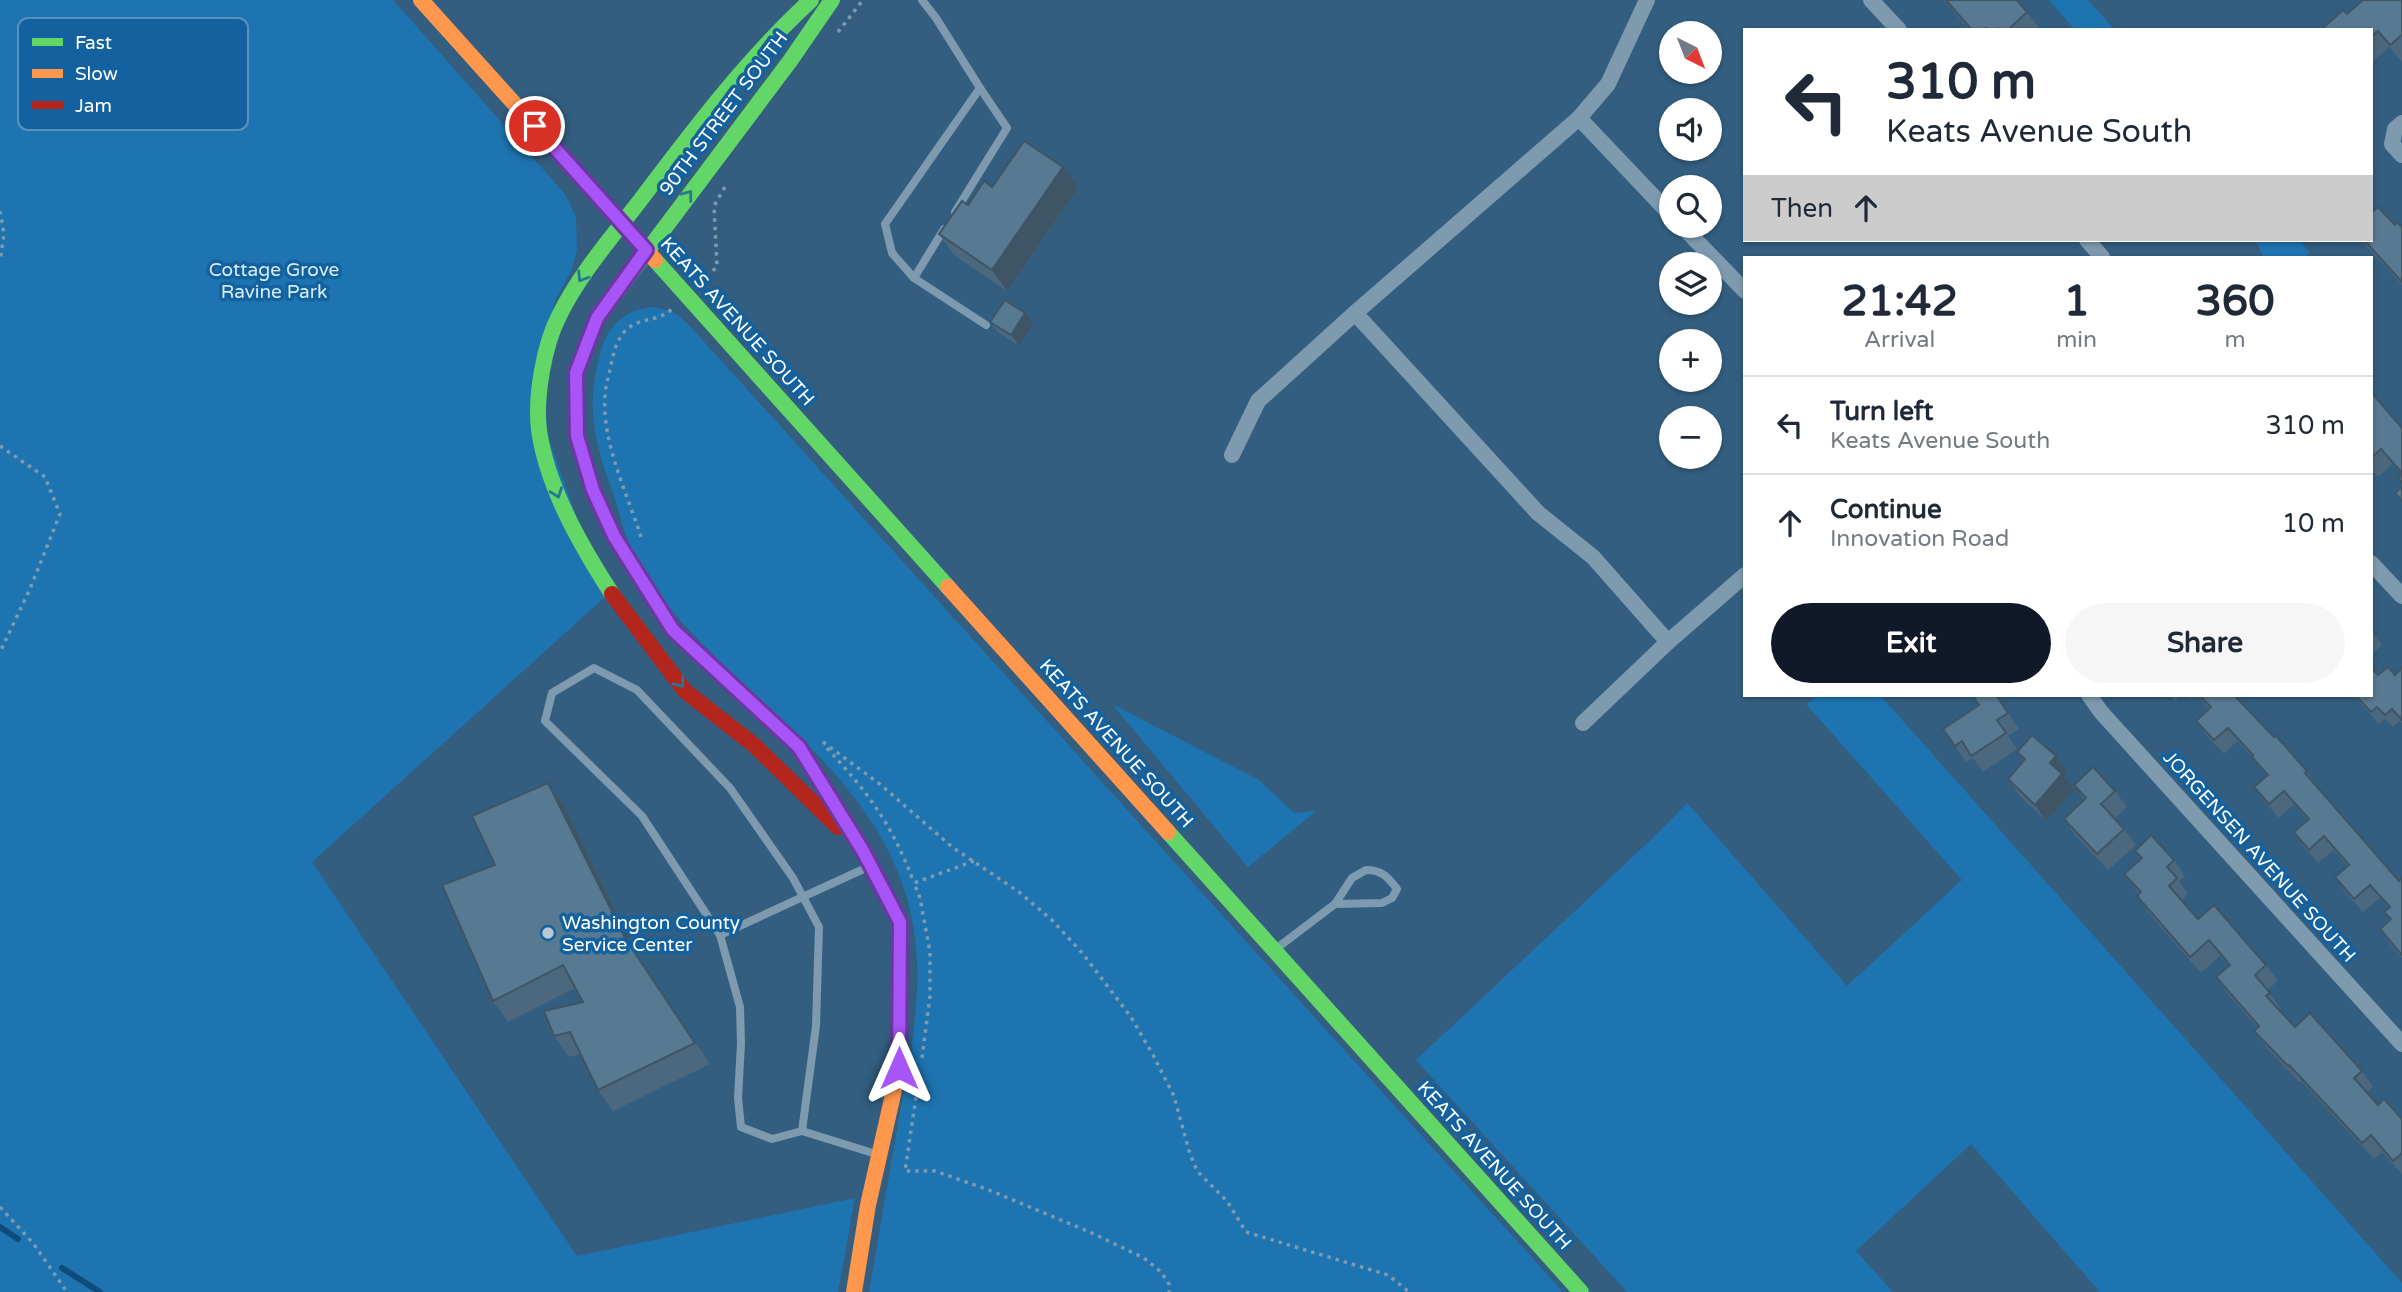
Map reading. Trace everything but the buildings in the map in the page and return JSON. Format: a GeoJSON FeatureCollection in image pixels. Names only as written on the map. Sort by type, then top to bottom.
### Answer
{"type":"FeatureCollection","features":[{"type":"Feature","properties":{"kind":"street","name":"KEATS AVENUE SOUTH"},"geometry":{"type":"LineString","coordinates":[[421,0],[1581,1292]]}},
{"type":"Feature","properties":{"kind":"street","name":"90TH STREET SOUTH"},"geometry":{"type":"LineString","coordinates":[[811,0],[783,26],[704,117],[585,271],[558,317],[541,368],[539,429],[557,496],[611,592],[685,691],[754,745],[867,858]]}},
{"type":"Feature","properties":{"kind":"street","name":"90TH STREET SOUTH"},"geometry":{"type":"LineString","coordinates":[[832,0],[790,61],[597,318],[576,373],[577,436],[593,490],[614,536],[673,630],[799,747],[867,858]]}},
{"type":"Feature","properties":{"kind":"street"},"geometry":{"type":"LineString","coordinates":[[1232,455],[1258,401],[1579,118],[1608,84],[1647,0]]}},
{"type":"Feature","properties":{"kind":"street"},"geometry":{"type":"LineString","coordinates":[[1871,0],[1897,28]]}},
{"type":"Feature","properties":{"kind":"street"},"geometry":{"type":"LineString","coordinates":[[1579,118],[1659,202]]}},
{"type":"Feature","properties":{"kind":"street"},"geometry":{"type":"LineString","coordinates":[[2402,123],[2395,129],[2392,144],[2402,155]]}},
{"type":"Feature","properties":{"kind":"street"},"geometry":{"type":"LineString","coordinates":[[1693,238],[1743,290]]}},
{"type":"Feature","properties":{"kind":"street"},"geometry":{"type":"LineString","coordinates":[[2089,242],[2101,256]]}},
{"type":"Feature","properties":{"kind":"street"},"geometry":{"type":"LineString","coordinates":[[1355,313],[1538,513],[1592,558],[1668,642]]}},
{"type":"Feature","properties":{"kind":"street"},"geometry":{"type":"LineString","coordinates":[[2373,565],[2402,596]]}},
{"type":"Feature","properties":{"kind":"street"},"geometry":{"type":"LineString","coordinates":[[1583,723],[1668,642],[1743,577]]}},
{"type":"Feature","properties":{"kind":"street","name":"JORGENSEN AVENUE SOUTH"},"geometry":{"type":"LineString","coordinates":[[2090,697],[2101,712],[2402,1044]]}},
{"type":"Feature","properties":{"kind":"street"},"geometry":{"type":"LineString","coordinates":[[854,1292],[868,1205],[899,1068],[900,922],[867,858]]}},
{"type":"Feature","properties":{"kind":"lane"},"geometry":{"type":"LineString","coordinates":[[914,278],[1007,128],[922,0]]}},
{"type":"Feature","properties":{"kind":"lane"},"geometry":{"type":"LineString","coordinates":[[980,88],[885,224],[892,253],[914,278],[986,325]]}},
{"type":"Feature","properties":{"kind":"lane"},"geometry":{"type":"LineString","coordinates":[[802,1131],[816,1026],[819,927],[793,878],[730,788],[637,690],[594,668],[552,693],[545,721],[642,816],[720,935],[740,1007],[738,1098],[741,1127],[772,1139],[802,1131],[879,1155]]}},
{"type":"Feature","properties":{"kind":"lane"},"geometry":{"type":"LineString","coordinates":[[720,935],[802,895],[867,858]]}},
{"type":"Feature","properties":{"kind":"lane"},"geometry":{"type":"LineString","coordinates":[[1275,950],[1335,904],[1352,878],[1366,870],[1376,870],[1388,877],[1398,889],[1392,898],[1382,903],[1335,904]]}},
{"type":"Feature","properties":{"kind":"path"},"geometry":{"type":"LineString","coordinates":[[835,37],[863,0]]}},
{"type":"Feature","properties":{"kind":"path"},"geometry":{"type":"LineString","coordinates":[[645,548],[612,450],[606,421],[605,397],[615,346],[634,323],[662,318],[717,267],[714,206],[727,182]]}},
{"type":"Feature","properties":{"kind":"path"},"geometry":{"type":"LineString","coordinates":[[0,211],[4,234],[0,261]]}},
{"type":"Feature","properties":{"kind":"path"},"geometry":{"type":"LineString","coordinates":[[0,446],[45,477],[60,514],[30,589],[0,652]]}},
{"type":"Feature","properties":{"kind":"path"},"geometry":{"type":"LineString","coordinates":[[921,1068],[930,996],[930,952],[920,898],[900,846],[886,820],[822,742],[881,785],[952,847],[1019,892],[1052,920],[1109,985],[1174,1096],[1197,1171],[1227,1201],[1246,1231],[1388,1275],[1409,1292]]}},
{"type":"Feature","properties":{"kind":"path"},"geometry":{"type":"LineString","coordinates":[[914,883],[974,861]]}},
{"type":"Feature","properties":{"kind":"path"},"geometry":{"type":"LineString","coordinates":[[917,1094],[905,1171],[935,1171],[989,1190],[1092,1233],[1144,1258],[1161,1272],[1169,1284],[1168,1292]]}},
{"type":"Feature","properties":{"kind":"path"},"geometry":{"type":"LineString","coordinates":[[0,1207],[33,1243],[67,1292]]}},
{"type":"Feature","properties":{"kind":"green space","name":"Cottage Grove Ravine Park"},"geometry":{"type":"Polygon","coordinates":[[[0,0],[393,0],[565,194],[576,217],[577,250],[571,271],[555,301],[532,392],[605,597],[312,862],[577,1256],[855,1198],[838,1292],[0,1292],[0,0]]]}},
{"type":"Feature","properties":{"kind":"green space"},"geometry":{"type":"Polygon","coordinates":[[[2049,0],[2088,0],[2113,28],[2073,28],[2049,0]]]}},
{"type":"Feature","properties":{"kind":"green space"},"geometry":{"type":"Polygon","coordinates":[[[2256,242],[2301,242],[2310,253],[2306,256],[2263,256],[2256,242]]]}},
{"type":"Feature","properties":{"kind":"green space"},"geometry":{"type":"Polygon","coordinates":[[[655,307],[675,313],[688,324],[1563,1292],[869,1292],[913,1038],[917,981],[913,924],[906,895],[885,845],[857,801],[823,761],[671,610],[640,568],[632,552],[597,442],[593,392],[600,355],[612,328],[634,311],[655,307]]]}},
{"type":"Feature","properties":{"kind":"green space"},"geometry":{"type":"Polygon","coordinates":[[[1817,697],[1882,697],[2402,1283],[2402,1292],[2100,1292],[1971,1144],[1856,1251],[1893,1292],[1627,1292],[1416,1060],[1687,803],[1847,986],[1962,880],[1806,704],[1817,697]]]}},
{"type":"Feature","properties":{"kind":"green space"},"geometry":{"type":"Polygon","coordinates":[[[1112,704],[1259,780],[1294,813],[1316,811],[1248,867],[1112,704]]]}},
{"type":"Feature","properties":{"kind":"waterway"},"geometry":{"type":"LineString","coordinates":[[0,1227],[18,1239]]}},
{"type":"Feature","properties":{"kind":"waterway"},"geometry":{"type":"LineString","coordinates":[[62,1268],[100,1292]]}},
{"type":"Feature","properties":{"kind":"traffic: fast"},"geometry":{"type":"LineString","coordinates":[[612,594],[567,515],[549,473],[543,451],[538,402],[549,341],[567,300],[587,270],[681,146],[765,46],[811,0]]}},
{"type":"Feature","properties":{"kind":"traffic: fast"},"geometry":{"type":"LineString","coordinates":[[581,450],[577,437],[576,373],[597,318],[790,61],[832,0]]}},
{"type":"Feature","properties":{"kind":"traffic: fast"},"geometry":{"type":"LineString","coordinates":[[655,260],[948,587]]}},
{"type":"Feature","properties":{"kind":"traffic: fast"},"geometry":{"type":"LineString","coordinates":[[1168,832],[1581,1292]]}},
{"type":"Feature","properties":{"kind":"traffic: slow"},"geometry":{"type":"LineString","coordinates":[[421,0],[655,260]]}},
{"type":"Feature","properties":{"kind":"traffic: slow"},"geometry":{"type":"LineString","coordinates":[[948,587],[1168,832]]}},
{"type":"Feature","properties":{"kind":"traffic: slow"},"geometry":{"type":"LineString","coordinates":[[718,672],[799,747],[863,851],[900,922],[899,1068],[868,1205],[854,1292]]}},
{"type":"Feature","properties":{"kind":"traffic: jam"},"geometry":{"type":"LineString","coordinates":[[581,450],[593,490],[614,536],[673,630],[718,672]]}},
{"type":"Feature","properties":{"kind":"traffic: jam"},"geometry":{"type":"LineString","coordinates":[[612,594],[685,691],[754,745],[838,827]]}},
{"type":"Feature","properties":{"kind":"place","name":"Washington County Service Center"},"geometry":{"type":"Point","coordinates":[548,933]}},
{"type":"Feature","properties":{"kind":"route"},"geometry":{"type":"LineString","coordinates":[[535,126],[646,250],[597,318],[576,373],[577,436],[593,490],[614,536],[673,630],[799,747],[863,851],[900,922],[899,1068]]}}]}
